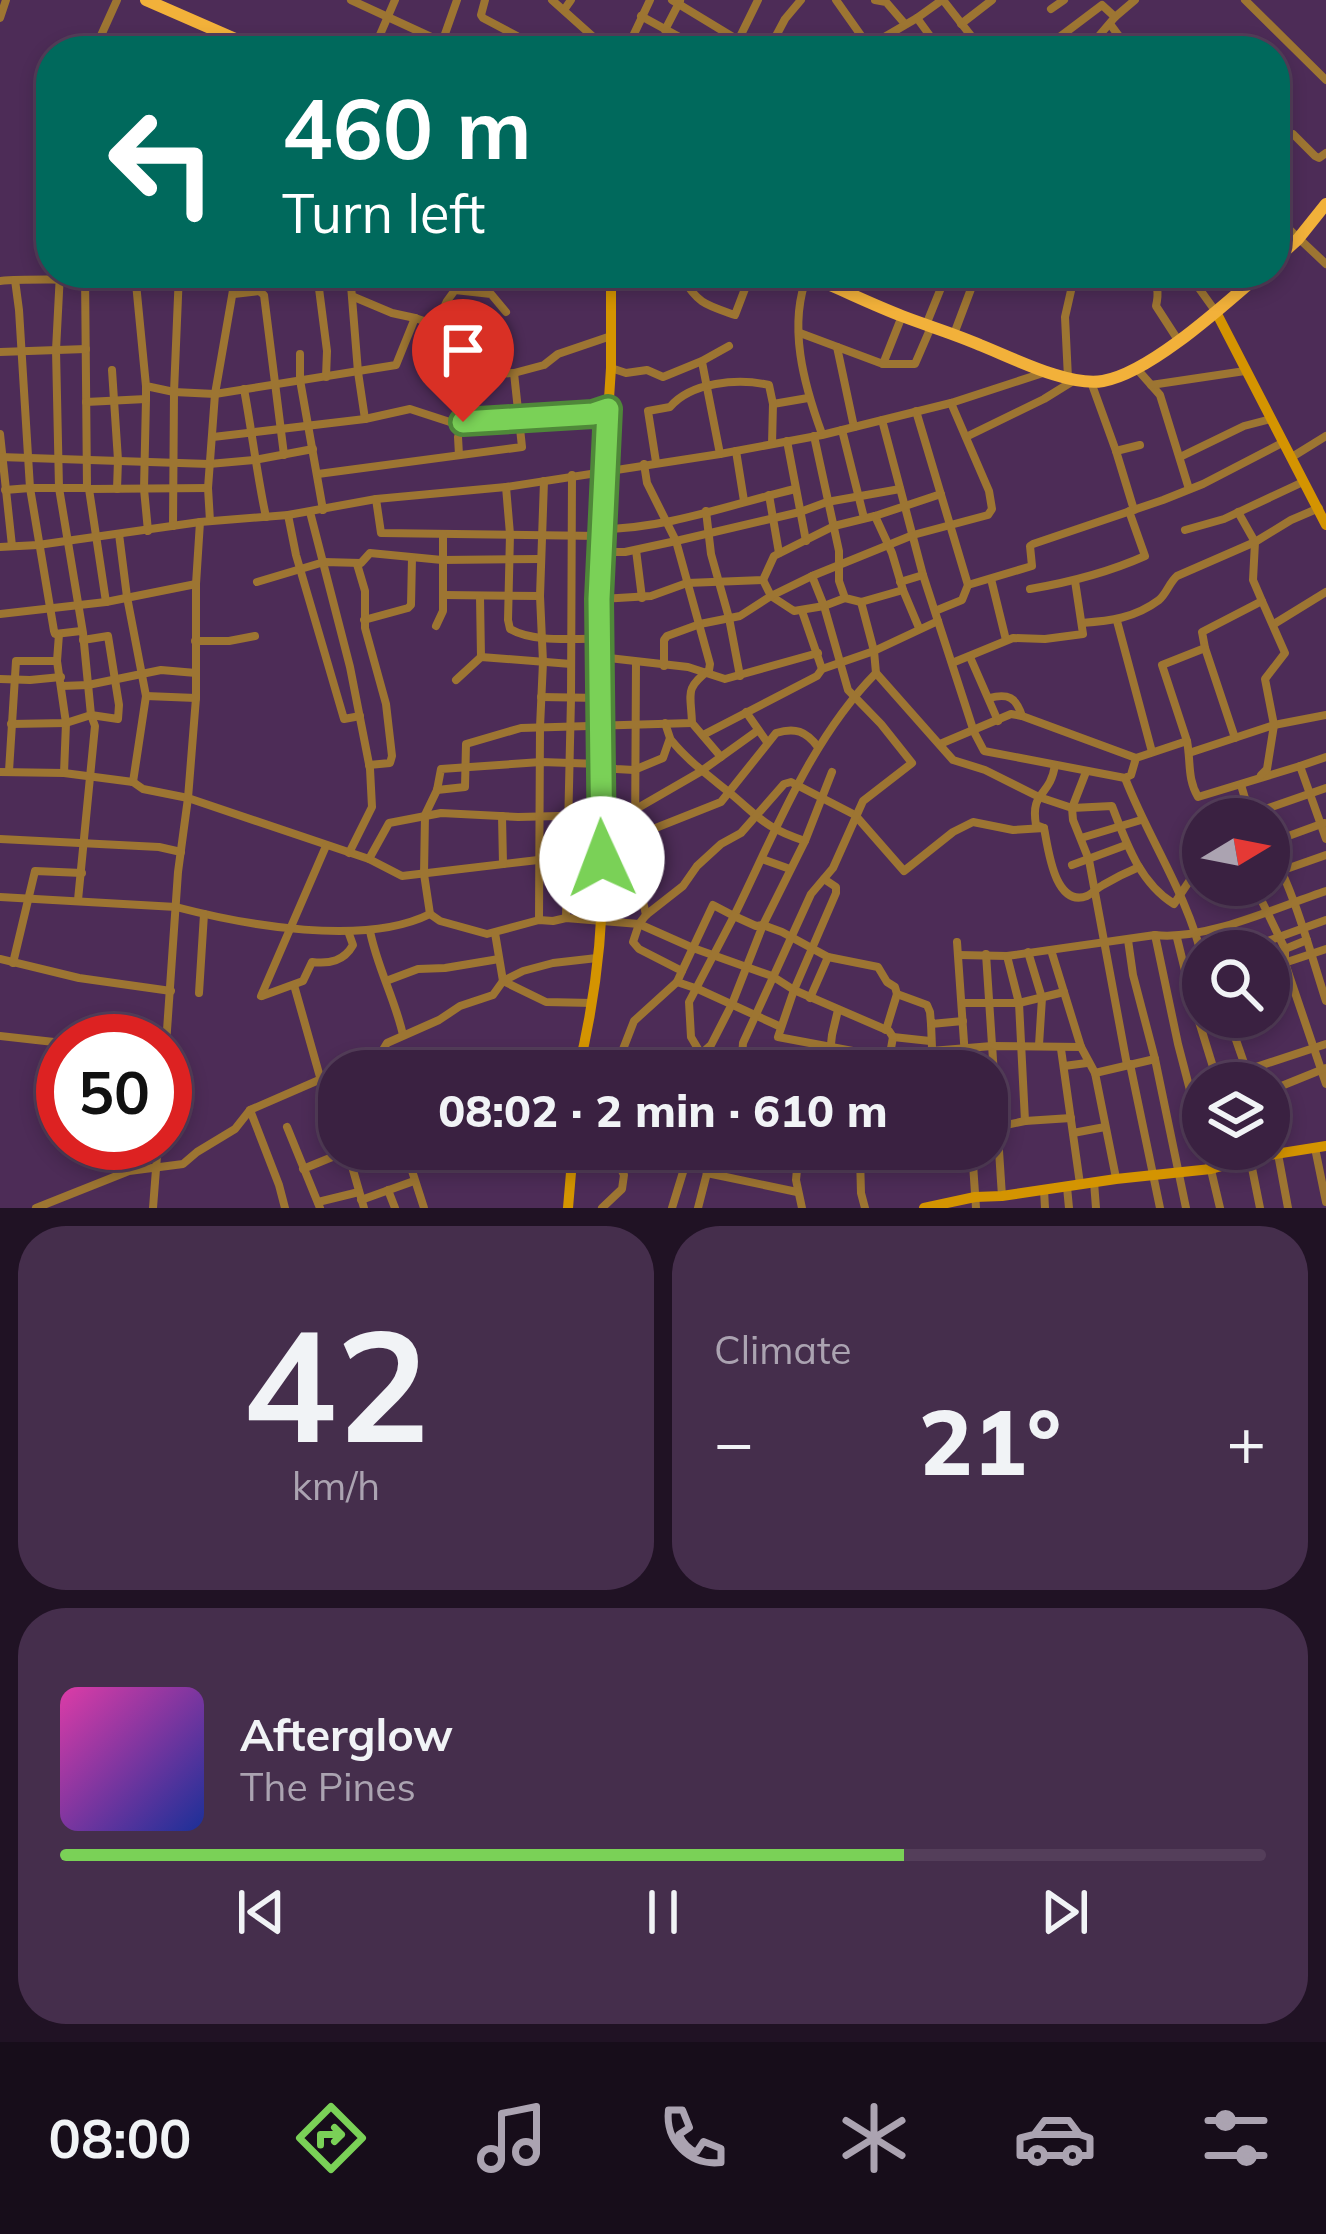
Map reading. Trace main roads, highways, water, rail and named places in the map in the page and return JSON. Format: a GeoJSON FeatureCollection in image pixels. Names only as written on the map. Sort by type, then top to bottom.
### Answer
{"type":"FeatureCollection","features":[{"type":"Feature","properties":{"kind":"main road"},"geometry":{"type":"LineString","coordinates":[[146,0],[231,36]]}},
{"type":"Feature","properties":{"kind":"main road"},"geometry":{"type":"LineString","coordinates":[[1290,246],[1326,204]]}},
{"type":"Feature","properties":{"kind":"main road"},"geometry":{"type":"LineString","coordinates":[[582,1050],[600,919],[599,599],[611,288]]}},
{"type":"Feature","properties":{"kind":"main road"},"geometry":{"type":"LineString","coordinates":[[837,288],[1070,380],[1091,382],[1137,369],[1216,312],[1241,288]]}},
{"type":"Feature","properties":{"kind":"main road"},"geometry":{"type":"LineString","coordinates":[[1216,312],[1323,517]]}},
{"type":"Feature","properties":{"kind":"main road"},"geometry":{"type":"LineString","coordinates":[[1290,1152],[1321,1148]]}},
{"type":"Feature","properties":{"kind":"main road"},"geometry":{"type":"LineString","coordinates":[[568,1208],[571,1170]]}},
{"type":"Feature","properties":{"kind":"main road"},"geometry":{"type":"LineString","coordinates":[[924,1208],[1200,1170]]}}]}
